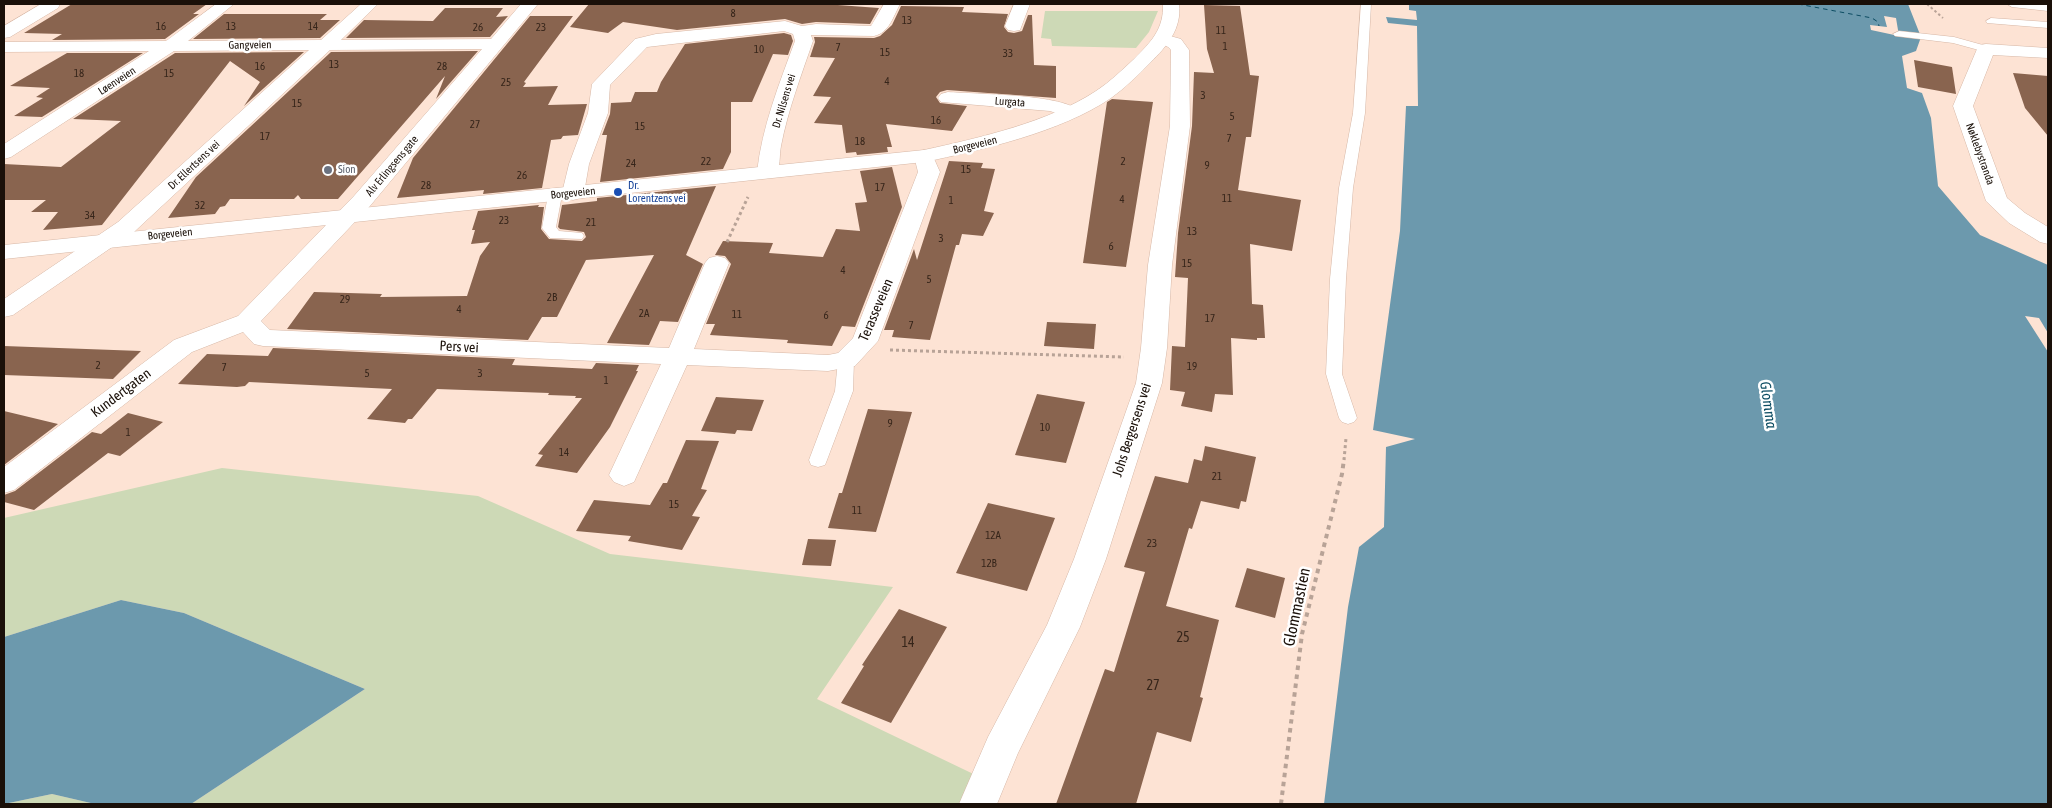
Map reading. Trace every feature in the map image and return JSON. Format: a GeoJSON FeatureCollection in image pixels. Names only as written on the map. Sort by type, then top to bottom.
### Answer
{"type":"FeatureCollection","features":[{"type":"Feature","properties":{"kind":"street"},"geometry":{"type":"LineString","coordinates":[[4,33],[52,4]]}},
{"type":"Feature","properties":{"kind":"street","name":"Løenveien"},"geometry":{"type":"LineString","coordinates":[[4,153],[170,46],[226,4]]}},
{"type":"Feature","properties":{"kind":"street","name":"Dr. Ellertsens vei"},"geometry":{"type":"LineString","coordinates":[[4,310],[110,240],[126,227],[370,4]]}},
{"type":"Feature","properties":{"kind":"street","name":"Alv Erlingsens gate"},"geometry":{"type":"LineString","coordinates":[[247,321],[348,216],[530,4]]}},
{"type":"Feature","properties":{"kind":"street"},"geometry":{"type":"LineString","coordinates":[[564,194],[579,164],[598,113],[601,84],[641,43],[656,39],[792,23],[816,29],[874,30],[878,29],[892,4]]}},
{"type":"Feature","properties":{"kind":"street"},"geometry":{"type":"LineString","coordinates":[[1014,26],[1022,4]]}},
{"type":"Feature","properties":{"kind":"street","name":"Borgeveien"},"geometry":{"type":"LineString","coordinates":[[4,252],[924,156],[976,146],[1012,136],[1070,112],[1106,92],[1130,73],[1163,39],[1171,25],[1171,4]]}},
{"type":"Feature","properties":{"kind":"street","name":"Dr. Nilsens vei"},"geometry":{"type":"LineString","coordinates":[[762,173],[786,91],[804,41],[792,23]]}},
{"type":"Feature","properties":{"kind":"street","name":"Johs Bergersens vei"},"geometry":{"type":"LineString","coordinates":[[978,804],[1001,749],[1063,627],[1090,559],[1149,383],[1160,265],[1180,126],[1180,50],[1175,43],[1163,39]]}},
{"type":"Feature","properties":{"kind":"street","name":"Gangveien"},"geometry":{"type":"LineString","coordinates":[[4,47],[496,44]]}},
{"type":"Feature","properties":{"kind":"street"},"geometry":{"type":"LineString","coordinates":[[1986,48],[2048,52]]}},
{"type":"Feature","properties":{"kind":"street","name":"Nøklebystranda"},"geometry":{"type":"LineString","coordinates":[[1986,48],[1963,106],[1997,201],[2017,218],[2048,237]]}},
{"type":"Feature","properties":{"kind":"street","name":"Lurgata"},"geometry":{"type":"LineString","coordinates":[[948,98],[1053,105],[1070,112]]}},
{"type":"Feature","properties":{"kind":"street","name":"Terasseveien"},"geometry":{"type":"LineString","coordinates":[[852,354],[865,341],[929,172],[924,156]]}},
{"type":"Feature","properties":{"kind":"street"},"geometry":{"type":"LineString","coordinates":[[624,475],[717,264]]}},
{"type":"Feature","properties":{"kind":"street","name":"Pers vei"},"geometry":{"type":"LineString","coordinates":[[247,321],[263,338],[828,363],[852,354]]}},
{"type":"Feature","properties":{"kind":"street","name":"Kundertgaten"},"geometry":{"type":"LineString","coordinates":[[4,482],[183,346],[247,321]]}},
{"type":"Feature","properties":{"kind":"lane"},"geometry":{"type":"LineString","coordinates":[[1348,418],[1334,374],[1334,364],[1338,280],[1346,188],[1359,113],[1366,4]]}},
{"type":"Feature","properties":{"kind":"lane"},"geometry":{"type":"LineString","coordinates":[[2012,4],[2048,8]]}},
{"type":"Feature","properties":{"kind":"lane"},"geometry":{"type":"LineString","coordinates":[[1991,21],[2048,25]]}},
{"type":"Feature","properties":{"kind":"lane"},"geometry":{"type":"LineString","coordinates":[[1899,34],[1954,40],[1986,48]]}},
{"type":"Feature","properties":{"kind":"lane"},"geometry":{"type":"LineString","coordinates":[[564,194],[549,228],[555,235],[577,236]]}},
{"type":"Feature","properties":{"kind":"lane","name":"Terasseveien"},"geometry":{"type":"LineString","coordinates":[[818,460],[844,391],[852,354]]}},
{"type":"Feature","properties":{"kind":"path"},"geometry":{"type":"LineString","coordinates":[[717,264],[748,197],[762,173]]}},
{"type":"Feature","properties":{"kind":"path"},"geometry":{"type":"LineString","coordinates":[[852,354],[1152,358]]}},
{"type":"Feature","properties":{"kind":"path","name":"Glommastien"},"geometry":{"type":"LineString","coordinates":[[1281,804],[1302,634],[1342,474],[1348,418]]}},
{"type":"Feature","properties":{"kind":"green space"},"geometry":{"type":"Polygon","coordinates":[[[1045,11],[1158,11],[1149,32],[1136,48],[1052,46],[1051,39],[1041,38],[1045,11]]]}},
{"type":"Feature","properties":{"kind":"green space"},"geometry":{"type":"Polygon","coordinates":[[[222,468],[478,496],[610,554],[893,587],[817,699],[988,781],[978,804],[191,804],[365,689],[184,613],[121,600],[4,637],[4,518],[222,468]]]}},
{"type":"Feature","properties":{"kind":"green space"},"geometry":{"type":"Polygon","coordinates":[[[52,794],[95,804],[4,804],[52,794]]]}},
{"type":"Feature","properties":{"kind":"water","name":"Glomma"},"geometry":{"type":"Polygon","coordinates":[[[1409,4],[1908,4],[1921,37],[1916,51],[1902,56],[1907,88],[1922,93],[1931,118],[1938,186],[1980,235],[2048,265],[2048,804],[1324,804],[1348,607],[1359,547],[1384,527],[1386,447],[1415,439],[1373,430],[1400,231],[1406,106],[1418,106],[1417,26],[1388,23],[1386,17],[1417,20],[1416,11],[1409,10],[1409,4]]]}},
{"type":"Feature","properties":{"kind":"water"},"geometry":{"type":"Polygon","coordinates":[[[121,600],[184,613],[365,689],[191,804],[95,804],[52,794],[4,804],[4,637],[121,600]]]}},
{"type":"Feature","properties":{"kind":"pier"},"geometry":{"type":"Polygon","coordinates":[[[1884,16],[1896,18],[1899,36],[1871,30],[1870,25],[1887,27],[1884,16]]]}},
{"type":"Feature","properties":{"kind":"pier"},"geometry":{"type":"Polygon","coordinates":[[[2025,316],[2039,318],[2048,333],[2048,352],[2025,316]]]}},
{"type":"Feature","properties":{"kind":"building"},"geometry":{"type":"Polygon","coordinates":[[[72,4],[207,4],[193,14],[199,14],[165,39],[52,40],[62,34],[24,33],[72,4]]]}},
{"type":"Feature","properties":{"kind":"building"},"geometry":{"type":"Polygon","coordinates":[[[589,4],[824,4],[879,8],[870,24],[816,22],[802,24],[785,19],[677,30],[623,22],[608,33],[570,27],[589,4]]]}},
{"type":"Feature","properties":{"kind":"building"},"geometry":{"type":"Polygon","coordinates":[[[1204,5],[1240,6],[1250,75],[1259,76],[1251,137],[1246,137],[1238,190],[1301,200],[1292,251],[1250,244],[1252,304],[1263,305],[1265,338],[1257,338],[1257,340],[1231,338],[1233,395],[1215,394],[1212,412],[1181,406],[1185,392],[1170,390],[1172,346],[1185,347],[1188,278],[1175,277],[1178,233],[1192,126],[1194,72],[1214,73],[1207,49],[1204,5]]]}},
{"type":"Feature","properties":{"kind":"building"},"geometry":{"type":"Polygon","coordinates":[[[901,6],[964,7],[962,12],[1008,14],[1004,27],[1008,32],[1014,33],[1022,31],[1028,15],[1032,15],[1034,65],[1056,66],[1056,98],[947,90],[940,92],[936,97],[940,103],[967,106],[952,131],[886,124],[892,147],[887,147],[888,152],[857,155],[856,152],[846,153],[842,125],[814,123],[831,97],[813,96],[835,58],[810,57],[815,42],[814,37],[874,38],[880,36],[892,25],[901,6]]]}},
{"type":"Feature","properties":{"kind":"building"},"geometry":{"type":"Polygon","coordinates":[[[445,8],[503,8],[496,17],[508,16],[490,37],[346,38],[364,20],[433,21],[445,8]]]}},
{"type":"Feature","properties":{"kind":"building"},"geometry":{"type":"Polygon","coordinates":[[[224,14],[327,14],[320,20],[340,20],[320,38],[193,39],[224,14]]]}},
{"type":"Feature","properties":{"kind":"building"},"geometry":{"type":"Polygon","coordinates":[[[530,16],[573,16],[524,82],[526,83],[523,87],[558,86],[548,105],[587,104],[578,135],[563,136],[561,139],[551,140],[542,188],[483,194],[484,190],[397,198],[413,158],[530,16]]]}},
{"type":"Feature","properties":{"kind":"building"},"geometry":{"type":"Polygon","coordinates":[[[784,33],[791,35],[793,41],[788,55],[773,54],[752,102],[731,102],[731,152],[723,169],[600,182],[607,135],[602,135],[610,114],[611,103],[631,102],[635,92],[657,92],[661,82],[685,44],[784,33]]]}},
{"type":"Feature","properties":{"kind":"building"},"geometry":{"type":"Polygon","coordinates":[[[478,51],[436,99],[445,76],[338,199],[301,199],[298,195],[294,199],[230,199],[215,214],[168,218],[196,177],[331,52],[478,51]]]}},
{"type":"Feature","properties":{"kind":"building"},"geometry":{"type":"Polygon","coordinates":[[[304,52],[244,106],[260,82],[230,61],[102,225],[43,230],[58,212],[31,212],[46,200],[4,200],[4,164],[61,167],[121,121],[73,119],[175,53],[304,52]]]}},
{"type":"Feature","properties":{"kind":"building"},"geometry":{"type":"Polygon","coordinates":[[[67,53],[143,53],[42,117],[14,116],[43,98],[36,97],[50,88],[10,86],[67,53]]]}},
{"type":"Feature","properties":{"kind":"building"},"geometry":{"type":"Polygon","coordinates":[[[1914,60],[1952,67],[1956,94],[1918,87],[1914,60]]]}},
{"type":"Feature","properties":{"kind":"building"},"geometry":{"type":"Polygon","coordinates":[[[2013,73],[2048,76],[2048,136],[2025,108],[2013,73]]]}},
{"type":"Feature","properties":{"kind":"building"},"geometry":{"type":"Polygon","coordinates":[[[1112,99],[1153,102],[1126,267],[1083,263],[1107,102],[1112,99]]]}},
{"type":"Feature","properties":{"kind":"building"},"geometry":{"type":"Polygon","coordinates":[[[949,161],[983,163],[981,168],[995,169],[984,211],[994,213],[983,236],[962,234],[959,245],[956,245],[930,340],[892,337],[894,330],[884,330],[914,249],[917,260],[949,161]]]}},
{"type":"Feature","properties":{"kind":"building"},"geometry":{"type":"Polygon","coordinates":[[[892,167],[902,207],[855,327],[842,326],[832,346],[787,343],[788,340],[710,335],[715,324],[706,324],[731,264],[725,256],[715,255],[723,241],[773,243],[769,253],[823,257],[836,229],[860,231],[855,203],[867,202],[860,171],[892,167]]]}},
{"type":"Feature","properties":{"kind":"building"},"geometry":{"type":"Polygon","coordinates":[[[716,186],[686,255],[703,264],[678,322],[660,321],[649,345],[607,343],[654,255],[586,260],[557,317],[542,317],[528,340],[287,329],[314,292],[382,294],[380,297],[467,296],[480,256],[490,242],[471,244],[475,230],[472,230],[478,211],[539,205],[538,207],[544,207],[541,229],[549,239],[582,241],[586,237],[584,232],[560,229],[558,227],[562,205],[597,201],[597,198],[716,186]]]}},
{"type":"Feature","properties":{"kind":"building"},"geometry":{"type":"Polygon","coordinates":[[[1047,322],[1096,324],[1094,349],[1044,346],[1047,322]]]}},
{"type":"Feature","properties":{"kind":"building"},"geometry":{"type":"Polygon","coordinates":[[[4,346],[141,351],[113,379],[4,375],[4,346]]]}},
{"type":"Feature","properties":{"kind":"building"},"geometry":{"type":"Polygon","coordinates":[[[273,348],[515,359],[512,365],[592,369],[596,363],[639,365],[636,371],[638,371],[610,427],[577,473],[535,466],[543,455],[538,454],[582,398],[575,398],[576,396],[548,395],[549,393],[437,389],[412,419],[408,419],[405,423],[367,419],[392,389],[249,382],[245,386],[237,387],[178,384],[207,354],[268,356],[273,348]]]}},
{"type":"Feature","properties":{"kind":"building"},"geometry":{"type":"Polygon","coordinates":[[[1037,394],[1085,402],[1066,463],[1015,455],[1037,394]]]}},
{"type":"Feature","properties":{"kind":"building"},"geometry":{"type":"Polygon","coordinates":[[[716,397],[764,400],[752,431],[737,430],[735,434],[701,431],[716,397]]]}},
{"type":"Feature","properties":{"kind":"building"},"geometry":{"type":"Polygon","coordinates":[[[868,409],[912,412],[876,532],[828,528],[839,493],[842,493],[868,409]]]}},
{"type":"Feature","properties":{"kind":"building"},"geometry":{"type":"Polygon","coordinates":[[[4,411],[58,424],[4,465],[4,411]]]}},
{"type":"Feature","properties":{"kind":"building"},"geometry":{"type":"Polygon","coordinates":[[[128,413],[163,422],[120,456],[108,453],[34,510],[4,502],[4,495],[15,491],[92,432],[101,434],[128,413]]]}},
{"type":"Feature","properties":{"kind":"building"},"geometry":{"type":"Polygon","coordinates":[[[686,440],[719,441],[701,489],[707,490],[692,516],[700,517],[682,550],[628,541],[631,536],[576,531],[594,500],[650,505],[663,483],[667,483],[686,440]]]}},
{"type":"Feature","properties":{"kind":"building"},"geometry":{"type":"Polygon","coordinates":[[[1205,446],[1256,457],[1246,502],[1241,501],[1239,509],[1201,501],[1192,529],[1189,528],[1166,606],[1219,620],[1200,697],[1203,698],[1191,742],[1157,732],[1136,804],[1056,804],[1105,669],[1114,672],[1145,572],[1124,567],[1155,476],[1188,483],[1194,459],[1202,461],[1205,446]]]}},
{"type":"Feature","properties":{"kind":"building"},"geometry":{"type":"Polygon","coordinates":[[[988,503],[1055,518],[1027,591],[956,573],[988,503]]]}},
{"type":"Feature","properties":{"kind":"building"},"geometry":{"type":"Polygon","coordinates":[[[808,539],[836,540],[831,566],[802,565],[808,539]]]}},
{"type":"Feature","properties":{"kind":"building"},"geometry":{"type":"Polygon","coordinates":[[[1247,568],[1285,578],[1275,618],[1235,607],[1247,568]]]}},
{"type":"Feature","properties":{"kind":"building"},"geometry":{"type":"Polygon","coordinates":[[[899,609],[947,627],[891,723],[841,703],[864,666],[862,665],[899,609]]]}},
{"type":"Feature","properties":{"kind":"ferry route"},"geometry":{"type":"LineString","coordinates":[[1798,4],[1872,18],[1878,22],[1879,26]]}},
{"type":"Feature","properties":{"kind":"place","name":"Sion"},"geometry":{"type":"Point","coordinates":[328,170]}},
{"type":"Feature","properties":{"kind":"place","name":"Dr. Lorentzens vei"},"geometry":{"type":"Point","coordinates":[618,192]}}]}
